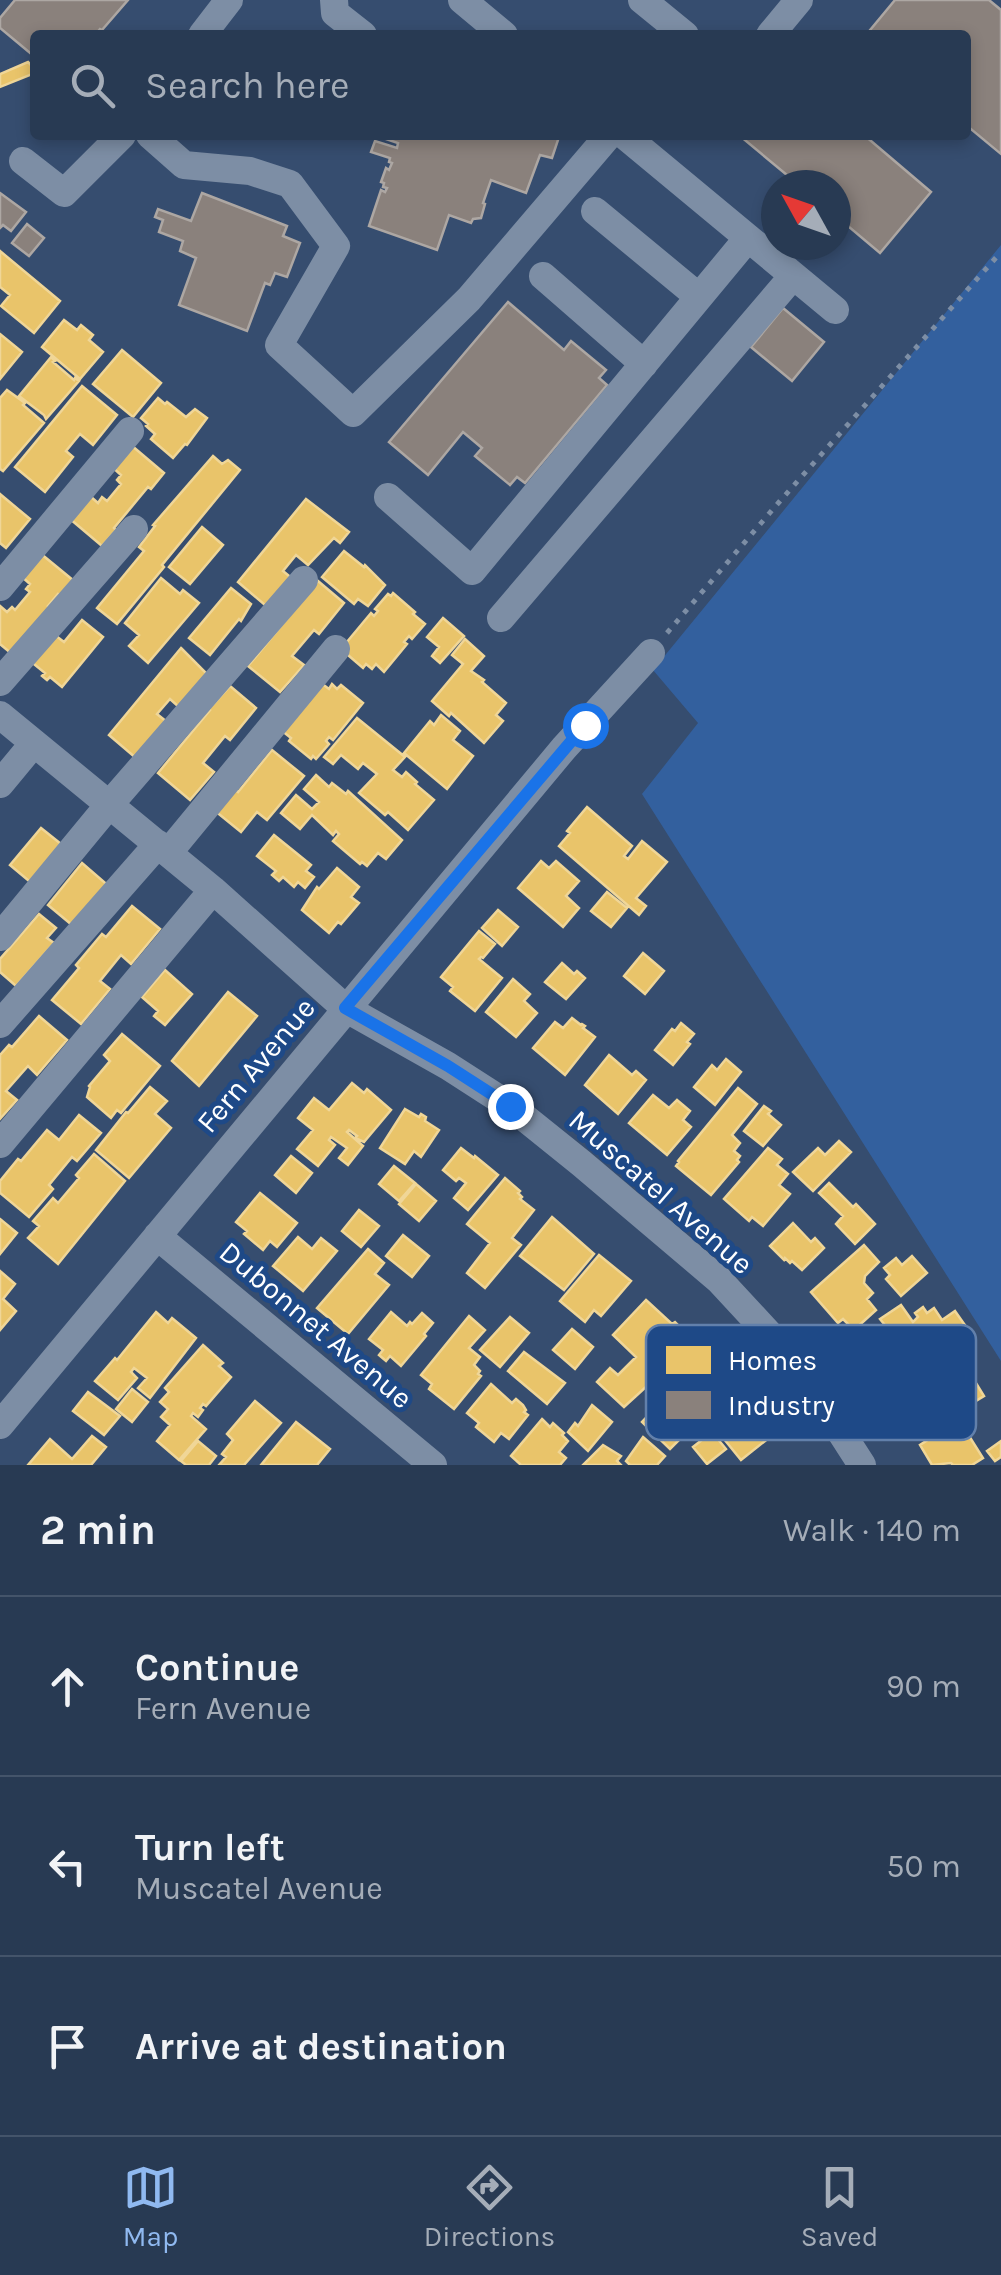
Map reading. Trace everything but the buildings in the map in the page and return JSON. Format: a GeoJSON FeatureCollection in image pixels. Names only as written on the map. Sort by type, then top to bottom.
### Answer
{"type":"FeatureCollection","features":[{"type":"Feature","properties":{"kind":"street"},"geometry":{"type":"LineString","coordinates":[[206,30],[230,0]]}},
{"type":"Feature","properties":{"kind":"street"},"geometry":{"type":"LineString","coordinates":[[334,0],[335,13],[357,30]]}},
{"type":"Feature","properties":{"kind":"street"},"geometry":{"type":"LineString","coordinates":[[462,0],[498,30]]}},
{"type":"Feature","properties":{"kind":"street"},"geometry":{"type":"LineString","coordinates":[[642,0],[674,30]]}},
{"type":"Feature","properties":{"kind":"street"},"geometry":{"type":"LineString","coordinates":[[774,30],[799,0]]}},
{"type":"Feature","properties":{"kind":"street"},"geometry":{"type":"LineString","coordinates":[[23,161],[64,194],[117,140]]}},
{"type":"Feature","properties":{"kind":"street"},"geometry":{"type":"LineString","coordinates":[[156,140],[184,165],[250,171],[290,184],[336,246],[279,345],[352,413],[469,299],[605,140]]}},
{"type":"Feature","properties":{"kind":"street"},"geometry":{"type":"LineString","coordinates":[[630,140],[835,310]]}},
{"type":"Feature","properties":{"kind":"street"},"geometry":{"type":"LineString","coordinates":[[595,210],[699,297]]}},
{"type":"Feature","properties":{"kind":"street"},"geometry":{"type":"LineString","coordinates":[[388,497],[472,571],[748,238]]}},
{"type":"Feature","properties":{"kind":"street"},"geometry":{"type":"LineString","coordinates":[[544,276],[644,364]]}},
{"type":"Feature","properties":{"kind":"street"},"geometry":{"type":"LineString","coordinates":[[502,618],[793,276]]}},
{"type":"Feature","properties":{"kind":"street"},"geometry":{"type":"LineString","coordinates":[[0,586],[130,432]]}},
{"type":"Feature","properties":{"kind":"street"},"geometry":{"type":"LineString","coordinates":[[0,682],[134,529]]}},
{"type":"Feature","properties":{"kind":"street"},"geometry":{"type":"LineString","coordinates":[[0,937],[304,580]]}},
{"type":"Feature","properties":{"kind":"street"},"geometry":{"type":"LineString","coordinates":[[0,1024],[163,849],[336,649]]}},
{"type":"Feature","properties":{"kind":"street","name":"Fern Avenue"},"geometry":{"type":"LineString","coordinates":[[0,1425],[345,1008],[564,748],[651,652]]}},
{"type":"Feature","properties":{"kind":"street","name":"Muscatel Avenue"},"geometry":{"type":"LineString","coordinates":[[0,715],[213,890],[345,1008],[510,1106],[581,1162],[719,1280],[761,1325]]}},
{"type":"Feature","properties":{"kind":"street"},"geometry":{"type":"LineString","coordinates":[[0,784],[34,743]]}},
{"type":"Feature","properties":{"kind":"street"},"geometry":{"type":"LineString","coordinates":[[0,1144],[213,890]]}},
{"type":"Feature","properties":{"kind":"street","name":"Dubonnet Avenue"},"geometry":{"type":"LineString","coordinates":[[157,1236],[433,1465]]}},
{"type":"Feature","properties":{"kind":"street","name":"Muscatel Avenue"},"geometry":{"type":"LineString","coordinates":[[846,1440],[862,1465]]}},
{"type":"Feature","properties":{"kind":"path"},"geometry":{"type":"LineString","coordinates":[[651,652],[1001,252]]}},
{"type":"Feature","properties":{"kind":"shaded area"},"geometry":{"type":"Polygon","coordinates":[[[1001,245],[1001,1361],[642,794],[698,723],[653,670],[1001,245]]]}},
{"type":"Feature","properties":{"kind":"route"},"geometry":{"type":"LineString","coordinates":[[510,1106],[345,1008],[585,725]]}}]}
